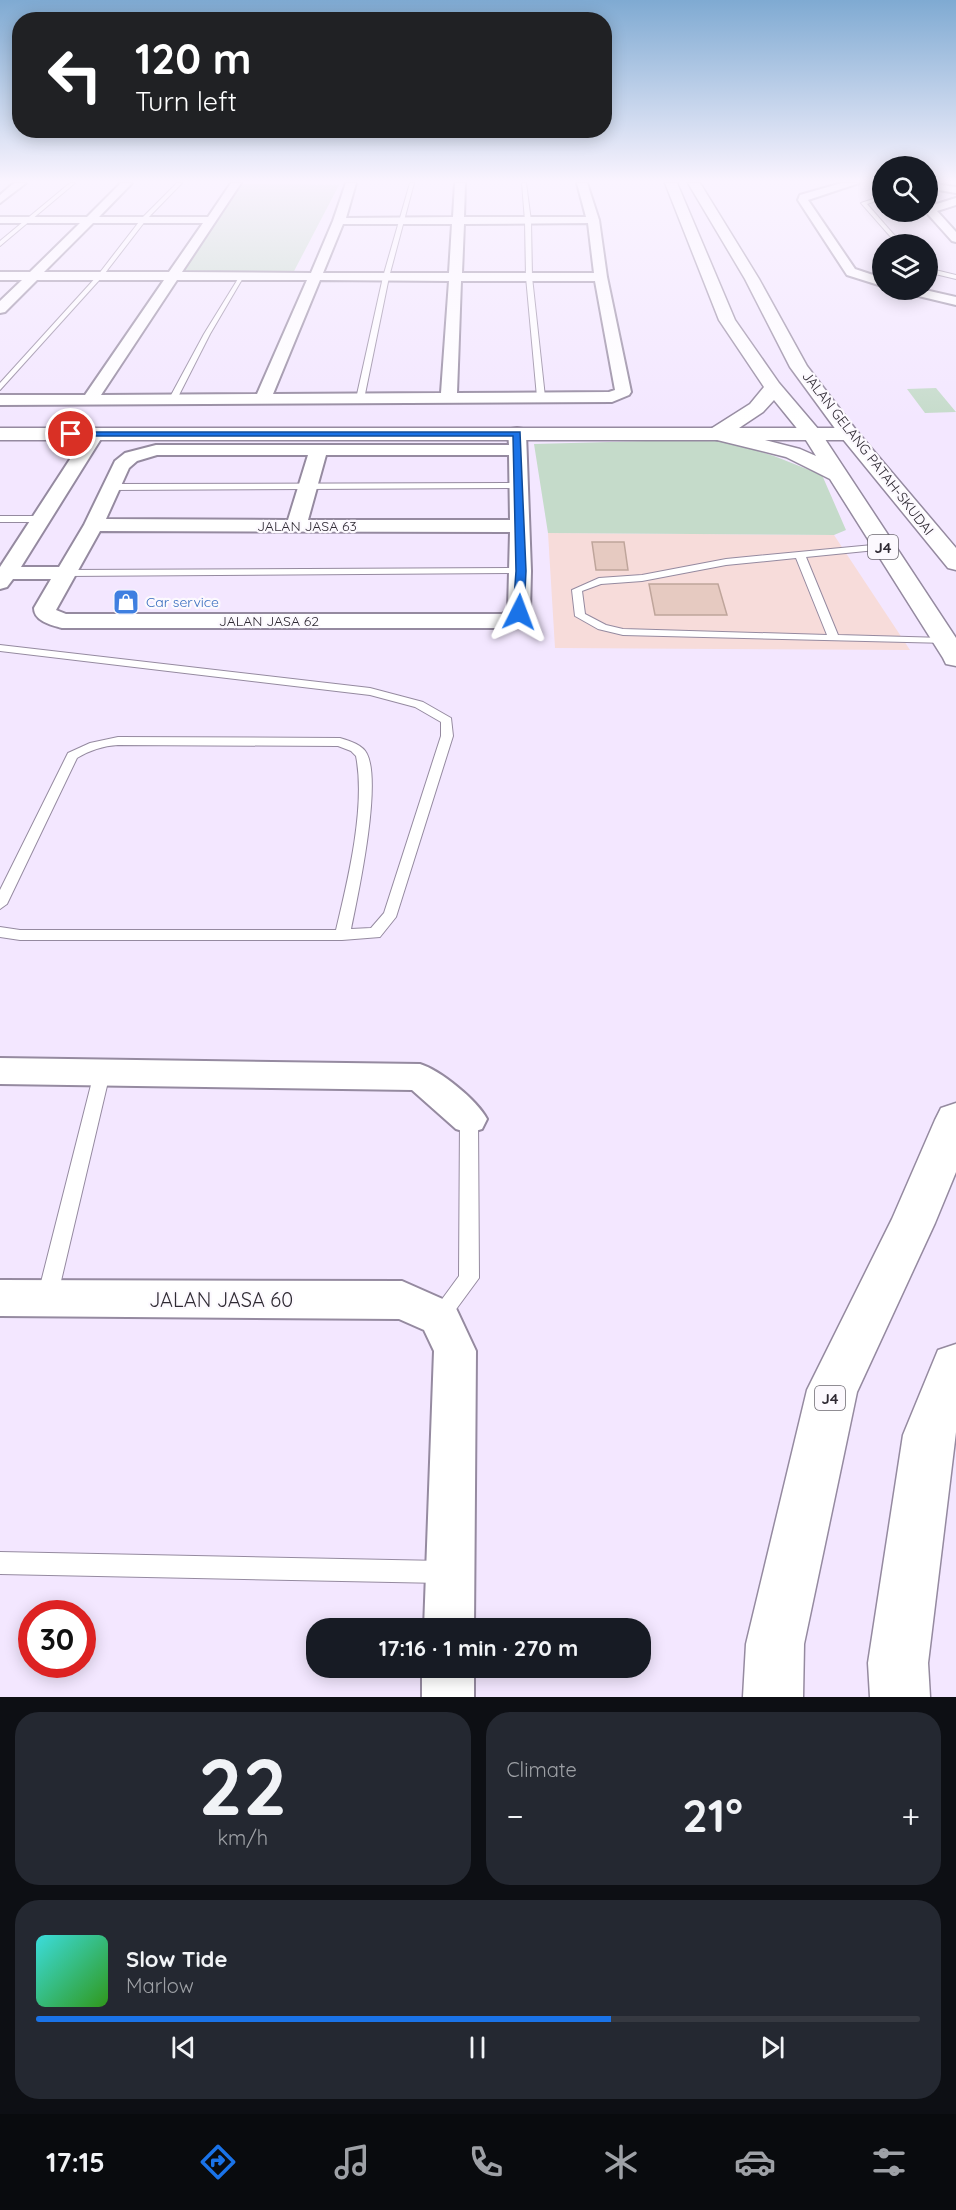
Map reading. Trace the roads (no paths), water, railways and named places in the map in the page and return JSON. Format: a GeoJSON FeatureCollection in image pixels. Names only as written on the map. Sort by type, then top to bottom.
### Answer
{"type":"FeatureCollection","features":[{"type":"Feature","properties":{"kind":"main road","name":"JALAN GELANG PATAH-SKUDAI"},"geometry":{"type":"LineString","coordinates":[[704,262],[727,320],[773,387],[812,434],[950,649]]}},
{"type":"Feature","properties":{"kind":"main road","name":"JALAN GELANG PATAH-SKUDAI"},"geometry":{"type":"LineString","coordinates":[[742,262],[799,367],[849,434],[956,563]]}},
{"type":"Feature","properties":{"kind":"main road"},"geometry":{"type":"LineString","coordinates":[[711,280],[726,297],[742,302],[752,279]]}},
{"type":"Feature","properties":{"kind":"main road"},"geometry":{"type":"LineString","coordinates":[[716,434],[758,405],[770,394],[773,387]]}},
{"type":"Feature","properties":{"kind":"main road"},"geometry":{"type":"LineString","coordinates":[[0,434],[517,442],[716,434],[849,434]]}},
{"type":"Feature","properties":{"kind":"main road"},"geometry":{"type":"LineString","coordinates":[[716,434],[800,455],[839,475]]}},
{"type":"Feature","properties":{"kind":"main road","name":"J4"},"geometry":{"type":"LineString","coordinates":[[773,1697],[775,1644],[832,1390],[913,1223],[956,1120]]}},
{"type":"Feature","properties":{"kind":"main road"},"geometry":{"type":"LineString","coordinates":[[900,1697],[898,1663],[928,1435],[956,1367]]}},
{"type":"Feature","properties":{"kind":"street"},"geometry":{"type":"LineString","coordinates":[[0,309],[48,262]]}},
{"type":"Feature","properties":{"kind":"street"},"geometry":{"type":"LineString","coordinates":[[90,399],[182,262]]}},
{"type":"Feature","properties":{"kind":"street"},"geometry":{"type":"LineString","coordinates":[[263,398],[322,262]]}},
{"type":"Feature","properties":{"kind":"street"},"geometry":{"type":"LineString","coordinates":[[449,399],[456,262]]}},
{"type":"Feature","properties":{"kind":"street"},"geometry":{"type":"LineString","coordinates":[[0,400],[612,397],[624,392],[599,262]]}},
{"type":"Feature","properties":{"kind":"street"},"geometry":{"type":"LineString","coordinates":[[844,262],[851,272],[872,279]]}},
{"type":"Feature","properties":{"kind":"street"},"geometry":{"type":"LineString","coordinates":[[0,276],[601,277]]}},
{"type":"Feature","properties":{"kind":"street"},"geometry":{"type":"LineString","coordinates":[[938,297],[956,301]]}},
{"type":"Feature","properties":{"kind":"street"},"geometry":{"type":"LineString","coordinates":[[3,578],[95,434]]}},
{"type":"Feature","properties":{"kind":"street","name":"JALAN JASA 62"},"geometry":{"type":"LineString","coordinates":[[517,442],[521,571],[519,612],[515,617],[504,621],[62,621],[51,618],[45,613],[45,608],[94,525],[121,465],[131,457],[156,450],[319,449],[517,442]]}},
{"type":"Feature","properties":{"kind":"street"},"geometry":{"type":"LineString","coordinates":[[296,526],[319,449]]}},
{"type":"Feature","properties":{"kind":"street","name":"JALAN JASA 63"},"geometry":{"type":"LineString","coordinates":[[94,525],[520,526]]}},
{"type":"Feature","properties":{"kind":"street"},"geometry":{"type":"LineString","coordinates":[[3,578],[66,573]]}},
{"type":"Feature","properties":{"kind":"street"},"geometry":{"type":"LineString","coordinates":[[0,1071],[420,1077],[469,1119]]}},
{"type":"Feature","properties":{"kind":"street","name":"JALAN JASA 60"},"geometry":{"type":"LineString","coordinates":[[2,1303],[47,1298],[402,1300],[439,1317]]}},
{"type":"Feature","properties":{"kind":"street"},"geometry":{"type":"LineString","coordinates":[[439,1317],[455,1351],[449,1618]]}},
{"type":"Feature","properties":{"kind":"street"},"geometry":{"type":"LineString","coordinates":[[448,1678],[448,1697]]}},
{"type":"Feature","properties":{"kind":"lane"},"geometry":{"type":"LineString","coordinates":[[0,388],[111,262]]}},
{"type":"Feature","properties":{"kind":"lane"},"geometry":{"type":"LineString","coordinates":[[360,399],[390,262]]}},
{"type":"Feature","properties":{"kind":"lane"},"geometry":{"type":"LineString","coordinates":[[529,262],[541,397]]}},
{"type":"Feature","properties":{"kind":"lane"},"geometry":{"type":"LineString","coordinates":[[938,273],[956,277]]}},
{"type":"Feature","properties":{"kind":"lane"},"geometry":{"type":"LineString","coordinates":[[173,399],[241,276]]}},
{"type":"Feature","properties":{"kind":"lane"},"geometry":{"type":"LineString","coordinates":[[111,487],[520,486]]}},
{"type":"Feature","properties":{"kind":"lane"},"geometry":{"type":"LineString","coordinates":[[0,519],[41,519]]}},
{"type":"Feature","properties":{"kind":"lane"},"geometry":{"type":"LineString","coordinates":[[883,547],[726,562],[642,578],[599,581],[577,590],[580,616],[602,627],[623,632],[834,638],[950,649]]}},
{"type":"Feature","properties":{"kind":"lane"},"geometry":{"type":"LineString","coordinates":[[800,555],[834,638]]}},
{"type":"Feature","properties":{"kind":"lane"},"geometry":{"type":"LineString","coordinates":[[66,573],[521,571]]}},
{"type":"Feature","properties":{"kind":"lane"},"geometry":{"type":"LineString","coordinates":[[0,648],[371,692],[433,711],[447,721],[447,736],[392,914],[375,933],[342,935],[20,935],[0,932]]}},
{"type":"Feature","properties":{"kind":"lane"},"geometry":{"type":"LineString","coordinates":[[0,904],[72,756],[87,747],[102,742],[118,741],[340,742],[358,749],[364,758],[365,800],[350,904],[342,935]]}},
{"type":"Feature","properties":{"kind":"lane"},"geometry":{"type":"LineString","coordinates":[[47,1298],[102,1073]]}},
{"type":"Feature","properties":{"kind":"lane"},"geometry":{"type":"LineString","coordinates":[[439,1317],[470,1278],[469,1119]]}},
{"type":"Feature","properties":{"kind":"lane"},"geometry":{"type":"LineString","coordinates":[[0,1563],[450,1572]]}},
{"type":"Feature","properties":{"kind":"place","name":"Car service"},"geometry":{"type":"Point","coordinates":[126,602]}}]}
